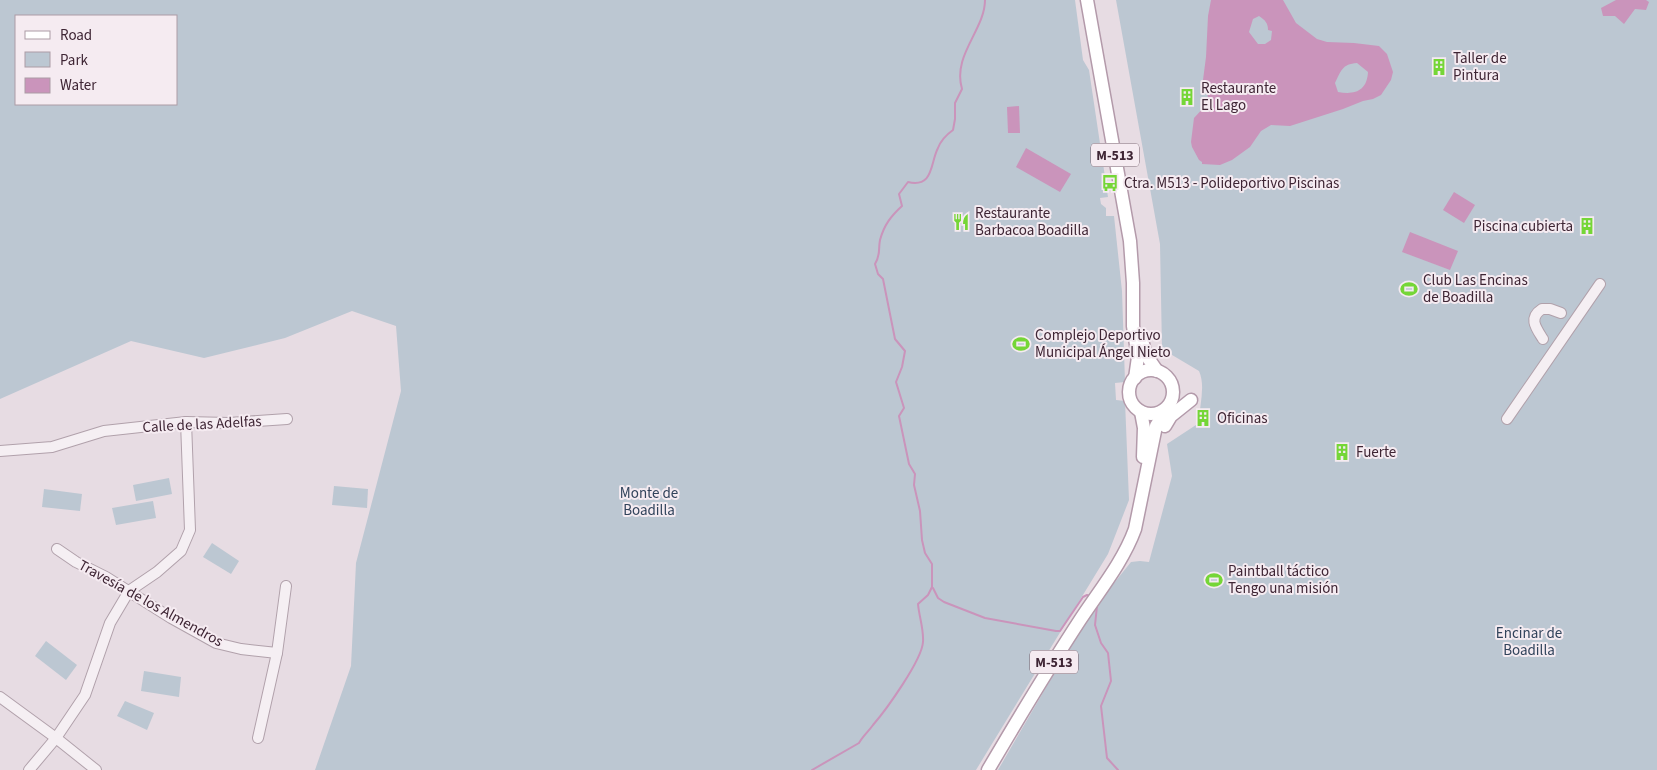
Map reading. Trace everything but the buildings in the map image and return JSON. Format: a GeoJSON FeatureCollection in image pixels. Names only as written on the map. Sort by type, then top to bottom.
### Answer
{"type":"FeatureCollection","features":[{"type":"Feature","properties":{"kind":"main road","name":"M-513"},"geometry":{"type":"LineString","coordinates":[[988,770],[1028,701],[1131,541],[1156,426],[1172,399],[1173,387],[1167,377],[1157,371],[1146,355],[1140,332],[1128,232],[1087,0]]}},
{"type":"Feature","properties":{"kind":"main road","name":"M-513"},"geometry":{"type":"LineString","coordinates":[[1122,555],[1135,512],[1142,465],[1144,428],[1141,412],[1130,398],[1131,384],[1135,378],[1138,357],[1133,326],[1133,283]]}},
{"type":"Feature","properties":{"kind":"main road"},"geometry":{"type":"LineString","coordinates":[[1135,378],[1145,371],[1157,371]]}},
{"type":"Feature","properties":{"kind":"main road"},"geometry":{"type":"LineString","coordinates":[[1135,529],[1165,425],[1171,416],[1191,400]]}},
{"type":"Feature","properties":{"kind":"main road"},"geometry":{"type":"LineString","coordinates":[[1141,412],[1153,414],[1168,407]]}},
{"type":"Feature","properties":{"kind":"street"},"geometry":{"type":"LineString","coordinates":[[1507,418],[1600,284]]}},
{"type":"Feature","properties":{"kind":"street"},"geometry":{"type":"LineString","coordinates":[[1543,339],[1533,323],[1534,317],[1542,309],[1561,313]]}},
{"type":"Feature","properties":{"kind":"street","name":"Calle de las Adelfas"},"geometry":{"type":"LineString","coordinates":[[0,451],[52,447],[104,431],[186,422],[229,423],[287,419]]}},
{"type":"Feature","properties":{"kind":"street"},"geometry":{"type":"LineString","coordinates":[[29,770],[56,738],[85,695],[110,623],[129,591],[157,572],[181,551],[190,530],[186,422]]}},
{"type":"Feature","properties":{"kind":"street","name":"Travesía de los Almendros"},"geometry":{"type":"LineString","coordinates":[[57,549],[76,562],[216,643],[242,649],[277,653]]}},
{"type":"Feature","properties":{"kind":"street"},"geometry":{"type":"LineString","coordinates":[[258,738],[277,653],[286,586]]}},
{"type":"Feature","properties":{"kind":"street"},"geometry":{"type":"LineString","coordinates":[[0,697],[96,770]]}},
{"type":"Feature","properties":{"kind":"green space","name":"Monte de Boadilla"},"geometry":{"type":"Polygon","coordinates":[[[0,0],[1075,0],[1083,60],[1089,70],[1108,197],[1100,198],[1101,204],[1106,208],[1106,216],[1114,216],[1122,291],[1125,382],[1115,383],[1116,400],[1125,401],[1129,500],[1108,554],[976,770],[315,770],[351,666],[356,563],[401,391],[396,326],[352,311],[285,338],[204,358],[131,341],[0,399],[0,0]]]}},
{"type":"Feature","properties":{"kind":"green space","name":"Club Las Encinas de Boadilla"},"geometry":{"type":"Polygon","coordinates":[[[1116,0],[1657,0],[1657,770],[998,770],[1066,653],[1106,593],[1131,562],[1149,562],[1172,476],[1167,444],[1199,423],[1202,383],[1199,371],[1162,349],[1160,244],[1116,0]]]}},
{"type":"Feature","properties":{"kind":"green space"},"geometry":{"type":"Polygon","coordinates":[[[169,478],[172,494],[136,501],[133,485],[169,478]]]}},
{"type":"Feature","properties":{"kind":"green space"},"geometry":{"type":"Polygon","coordinates":[[[334,486],[368,489],[367,508],[332,505],[334,486]]]}},
{"type":"Feature","properties":{"kind":"green space"},"geometry":{"type":"Polygon","coordinates":[[[44,489],[82,494],[80,511],[42,507],[44,489]]]}},
{"type":"Feature","properties":{"kind":"green space"},"geometry":{"type":"Polygon","coordinates":[[[153,501],[156,518],[116,525],[112,508],[153,501]]]}},
{"type":"Feature","properties":{"kind":"green space"},"geometry":{"type":"Polygon","coordinates":[[[212,543],[239,561],[231,574],[203,557],[212,543]]]}},
{"type":"Feature","properties":{"kind":"green space"},"geometry":{"type":"Polygon","coordinates":[[[46,641],[77,665],[66,680],[35,656],[46,641]]]}},
{"type":"Feature","properties":{"kind":"green space"},"geometry":{"type":"Polygon","coordinates":[[[144,671],[181,677],[179,697],[141,691],[144,671]]]}},
{"type":"Feature","properties":{"kind":"green space"},"geometry":{"type":"Polygon","coordinates":[[[125,701],[154,713],[147,730],[117,716],[125,701]]]}},
{"type":"Feature","properties":{"kind":"water"},"geometry":{"type":"Polygon","coordinates":[[[1211,0],[1283,0],[1296,23],[1317,39],[1327,42],[1379,46],[1387,54],[1393,72],[1391,80],[1381,95],[1373,99],[1290,126],[1271,125],[1261,131],[1250,147],[1232,160],[1220,165],[1202,164],[1191,142],[1194,118],[1206,105],[1208,97],[1203,80],[1211,0]],[[1259,16],[1253,19],[1249,32],[1258,44],[1265,44],[1271,40],[1272,31],[1268,30],[1266,22],[1259,16]],[[1357,63],[1348,65],[1341,72],[1335,83],[1338,92],[1355,92],[1365,84],[1368,72],[1357,63]]]}},
{"type":"Feature","properties":{"kind":"water"},"geometry":{"type":"Polygon","coordinates":[[[1616,0],[1646,0],[1649,2],[1646,10],[1635,9],[1624,24],[1615,16],[1603,16],[1601,8],[1616,0]]]}},
{"type":"Feature","properties":{"kind":"water"},"geometry":{"type":"Polygon","coordinates":[[[1019,106],[1020,133],[1008,133],[1007,107],[1019,106]]]}},
{"type":"Feature","properties":{"kind":"water"},"geometry":{"type":"Polygon","coordinates":[[[1026,148],[1071,174],[1060,192],[1016,167],[1026,148]]]}},
{"type":"Feature","properties":{"kind":"water"},"geometry":{"type":"Polygon","coordinates":[[[1454,192],[1475,205],[1464,223],[1443,210],[1454,192]]]}},
{"type":"Feature","properties":{"kind":"water"},"geometry":{"type":"Polygon","coordinates":[[[1410,232],[1458,251],[1450,270],[1402,252],[1410,232]]]}},
{"type":"Feature","properties":{"kind":"waterway"},"geometry":{"type":"LineString","coordinates":[[812,770],[859,743],[902,685],[917,660],[923,642],[918,604],[928,595],[932,587],[932,564],[925,553],[922,540],[920,511],[914,485],[915,474],[909,464],[899,416],[904,408],[896,382],[902,367],[905,351],[895,339],[883,279],[878,274],[875,264],[878,257],[880,240],[886,225],[902,206],[899,194],[908,182],[916,183],[927,178],[935,154],[946,136],[953,130],[955,103],[962,89],[961,65],[980,22],[985,0]]}},
{"type":"Feature","properties":{"kind":"waterway"},"geometry":{"type":"LineString","coordinates":[[933,588],[938,598],[944,602],[985,618],[1056,631],[1060,631],[1083,597],[1090,596]]}},
{"type":"Feature","properties":{"kind":"waterway"},"geometry":{"type":"LineString","coordinates":[[1097,606],[1095,625],[1101,643],[1108,653],[1111,681],[1101,706],[1107,758],[1118,770]]}},
{"type":"Feature","properties":{"kind":"place","name":"Taller de Pintura"},"geometry":{"type":"Point","coordinates":[1439,67]}},
{"type":"Feature","properties":{"kind":"place","name":"Restaurante El Lago"},"geometry":{"type":"Point","coordinates":[1187,97]}},
{"type":"Feature","properties":{"kind":"place","name":"Ctra. M513 - Polideportivo Piscinas"},"geometry":{"type":"Point","coordinates":[1110,183]}},
{"type":"Feature","properties":{"kind":"place","name":"Restaurante Barbacoa Boadilla"},"geometry":{"type":"Point","coordinates":[961,222]}},
{"type":"Feature","properties":{"kind":"place","name":"Piscina cubierta"},"geometry":{"type":"Point","coordinates":[1587,226]}},
{"type":"Feature","properties":{"kind":"place","name":"Club Las Encinas de Boadilla"},"geometry":{"type":"Point","coordinates":[1409,289]}},
{"type":"Feature","properties":{"kind":"place","name":"Complejo Deportivo Municipal Ángel Nieto"},"geometry":{"type":"Point","coordinates":[1021,344]}},
{"type":"Feature","properties":{"kind":"place","name":"Oficinas"},"geometry":{"type":"Point","coordinates":[1203,418]}},
{"type":"Feature","properties":{"kind":"place","name":"Fuerte"},"geometry":{"type":"Point","coordinates":[1342,452]}},
{"type":"Feature","properties":{"kind":"place","name":"Paintball táctico Tengo una misión"},"geometry":{"type":"Point","coordinates":[1214,580]}},
{"type":"Feature","properties":{"kind":"park label","name":"Encinar de Boadilla"},"geometry":{"type":"Point","coordinates":[1529,642]}}]}
